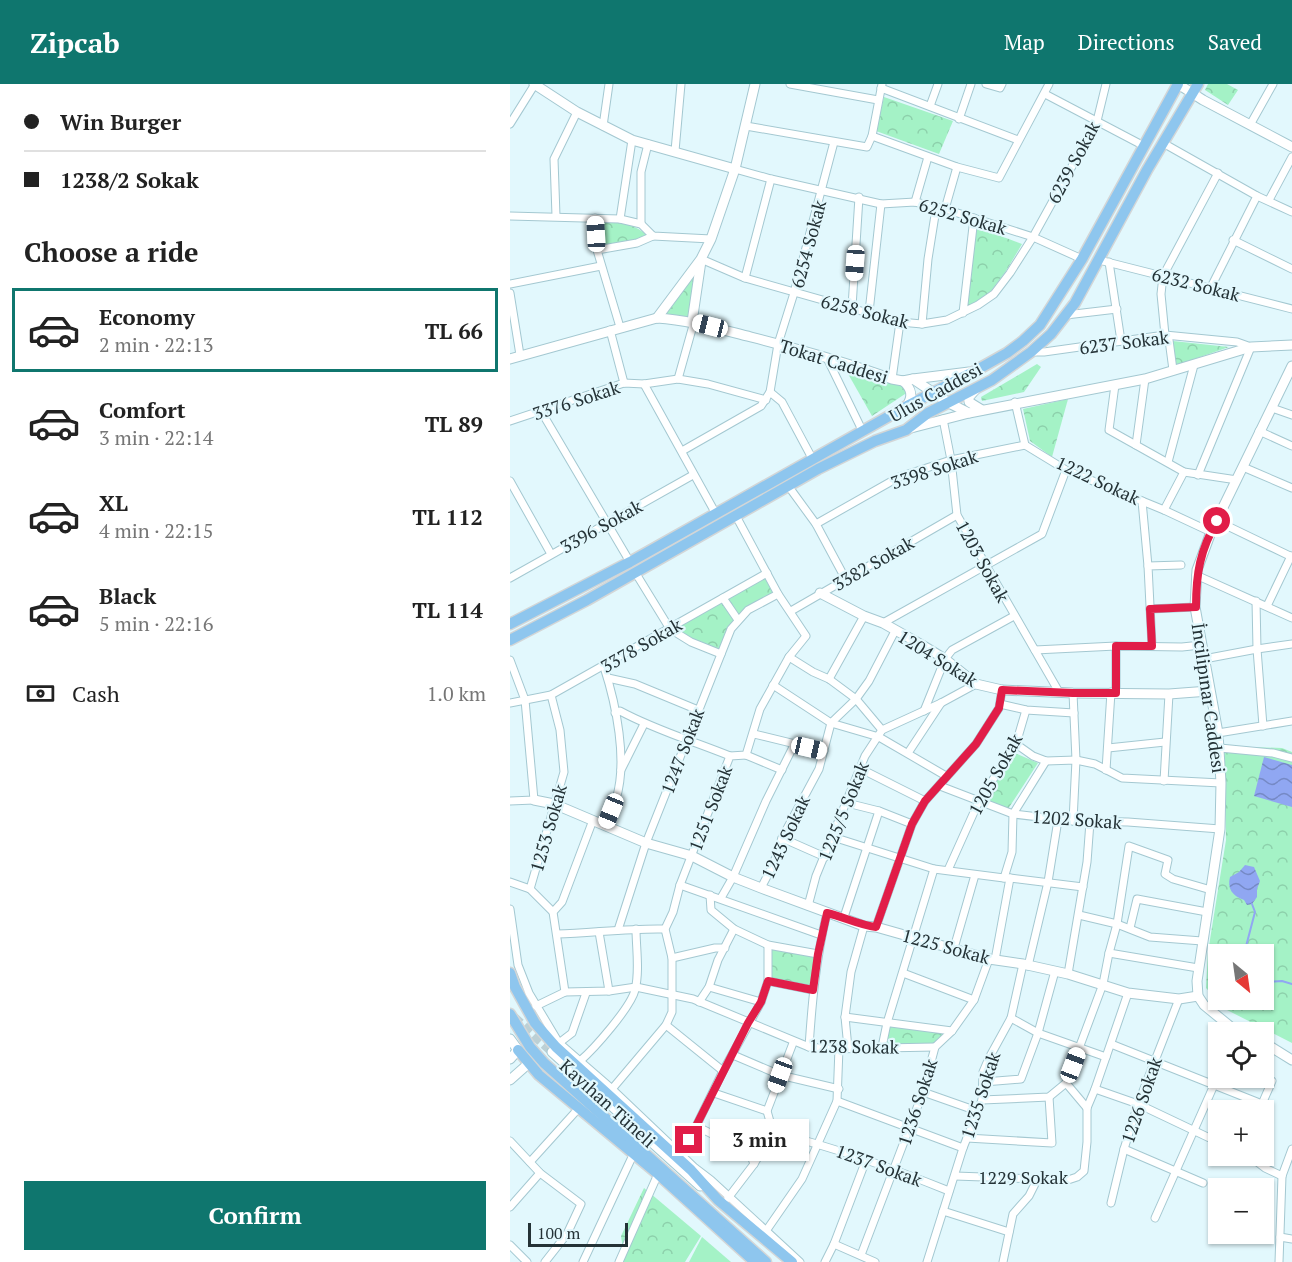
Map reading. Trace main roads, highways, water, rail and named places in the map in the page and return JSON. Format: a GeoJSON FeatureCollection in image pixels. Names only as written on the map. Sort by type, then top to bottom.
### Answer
{"type":"FeatureCollection","features":[{"type":"Feature","properties":{"kind":"main road","name":"Ulus Caddesi"},"geometry":{"type":"LineString","coordinates":[[510,640],[812,458],[1007,353],[1040,325],[1082,259],[1178,84]]}},
{"type":"Feature","properties":{"kind":"main road","name":"Ulus Caddesi"},"geometry":{"type":"LineString","coordinates":[[510,624],[736,516],[818,469],[875,441],[906,430],[928,413],[1008,370],[1051,334],[1104,261],[1163,143],[1195,89]]}},
{"type":"Feature","properties":{"kind":"main road"},"geometry":{"type":"LineString","coordinates":[[510,973],[535,1023],[556,1047],[792,1262]]}},
{"type":"Feature","properties":{"kind":"main road"},"geometry":{"type":"LineString","coordinates":[[510,1014],[530,1047],[544,1063],[766,1262]]}},
{"type":"Feature","properties":{"kind":"main road"},"geometry":{"type":"LineString","coordinates":[[513,1054],[528,1064],[578,1109],[658,1174],[755,1262]]}},
{"type":"Feature","properties":{"kind":"water"},"geometry":{"type":"Polygon","coordinates":[[[1264,757],[1292,765],[1292,807],[1254,796],[1264,757]]]}},
{"type":"Feature","properties":{"kind":"water"},"geometry":{"type":"Polygon","coordinates":[[[1245,865],[1254,867],[1260,881],[1257,897],[1252,904],[1247,905],[1244,900],[1234,894],[1229,885],[1230,877],[1245,865]]]}},
{"type":"Feature","properties":{"kind":"waterway"},"geometry":{"type":"LineString","coordinates":[[1247,944],[1255,912],[1252,904]]}},
{"type":"Feature","properties":{"kind":"waterway"},"geometry":{"type":"LineString","coordinates":[[1274,981],[1292,984]]}},
{"type":"Feature","properties":{"kind":"tunnel"},"geometry":{"type":"LineString","coordinates":[[514,1017],[552,1052]]}}]}
